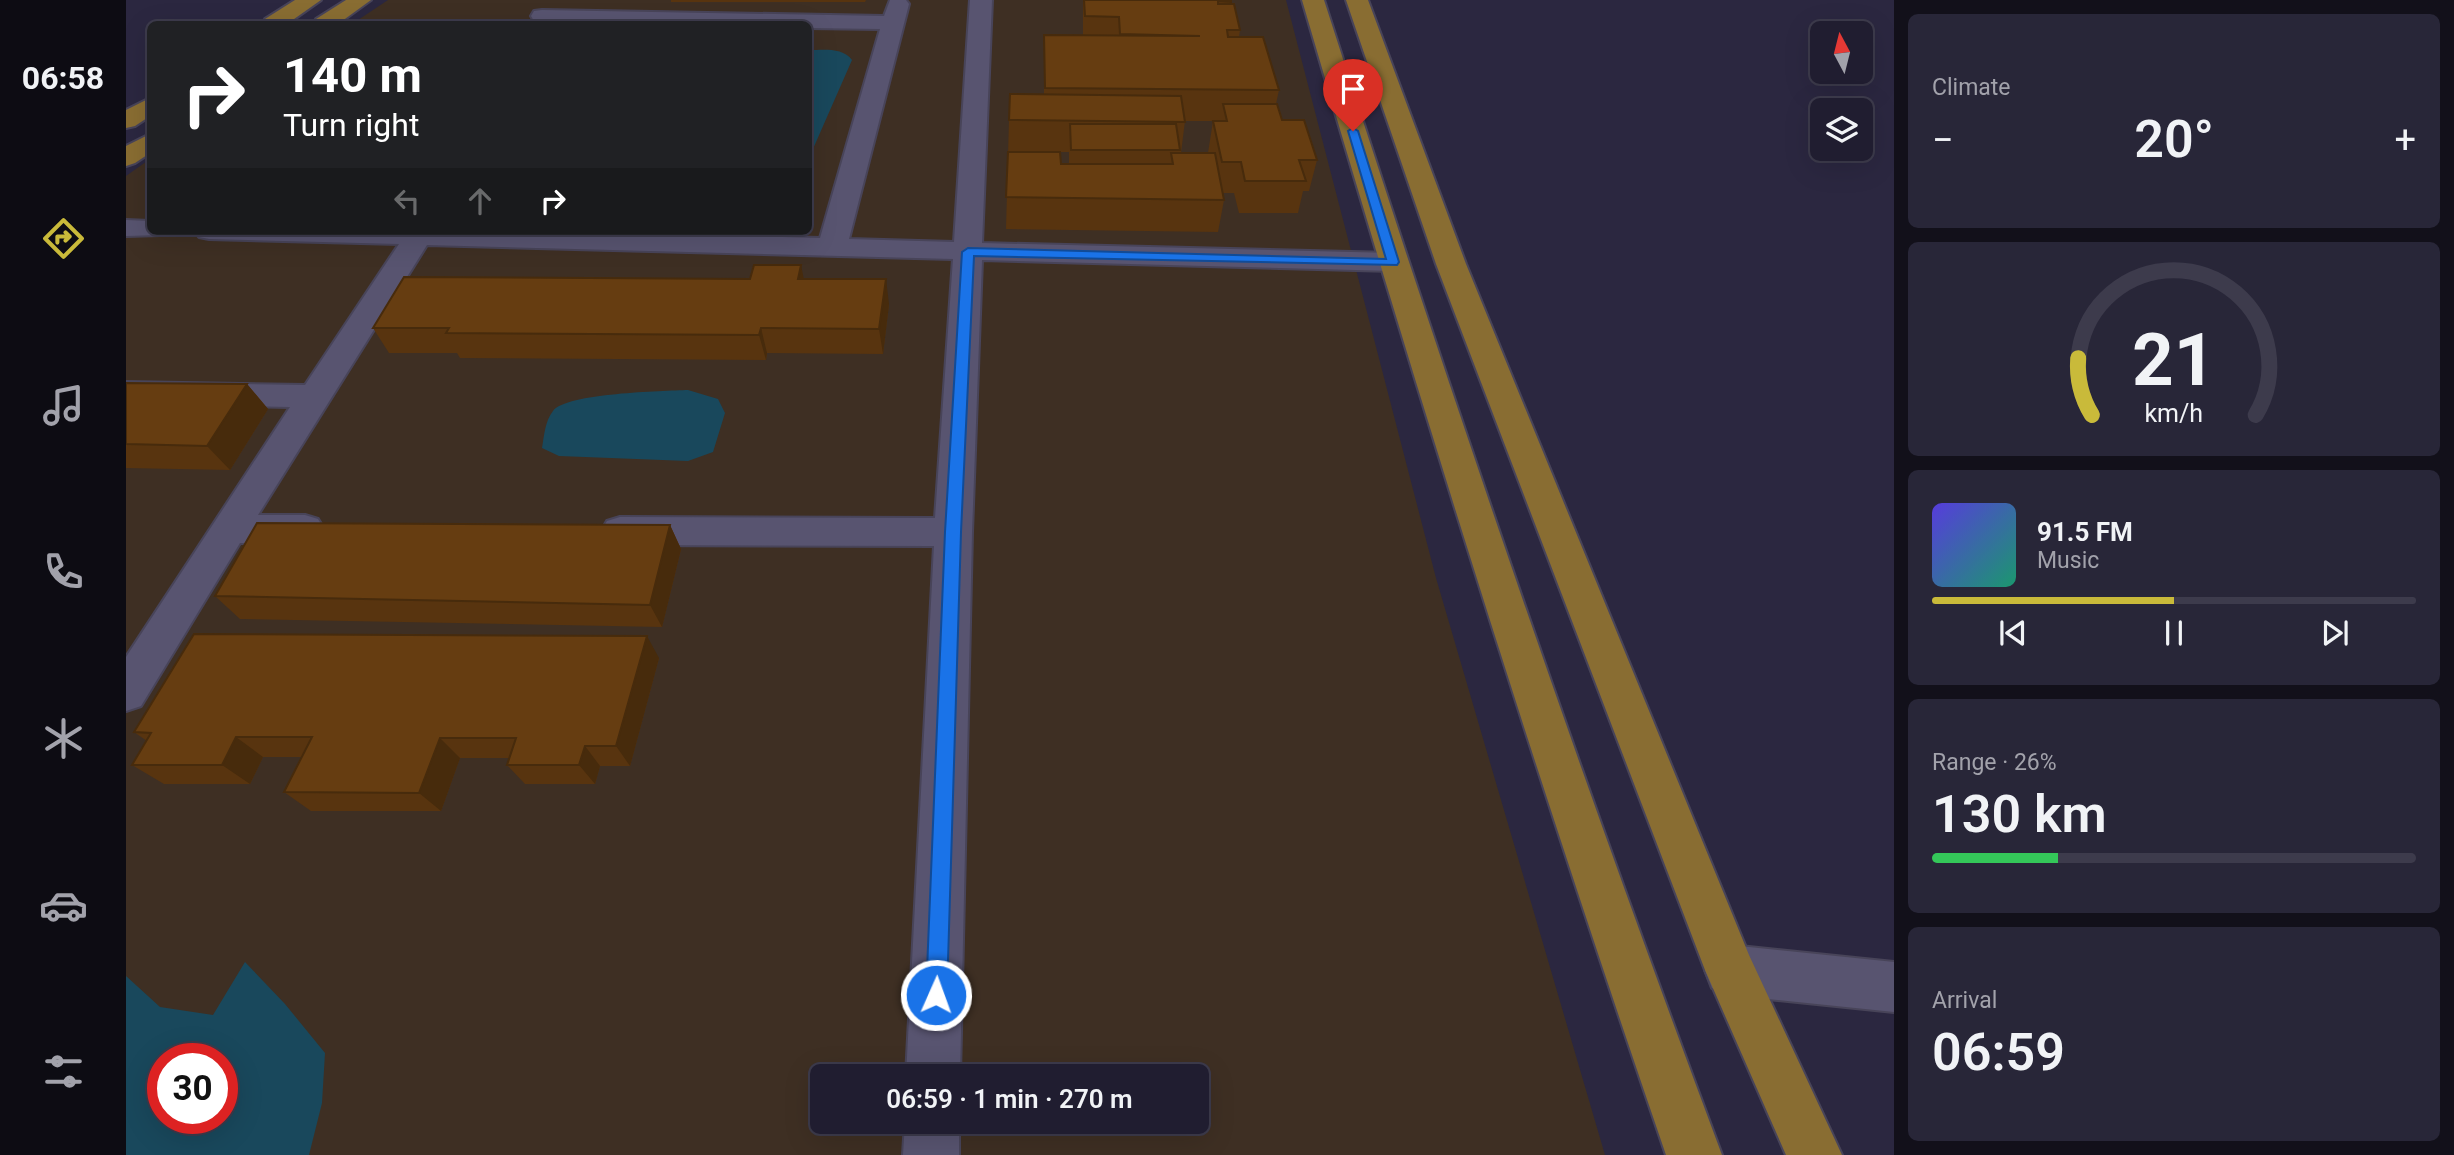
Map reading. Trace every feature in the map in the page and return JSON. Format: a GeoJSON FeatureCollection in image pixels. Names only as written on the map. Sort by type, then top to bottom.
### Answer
{"type":"FeatureCollection","features":[{"type":"Feature","properties":{"kind":"main road"},"geometry":{"type":"LineString","coordinates":[[278,21],[310,0]]}},
{"type":"Feature","properties":{"kind":"main road"},"geometry":{"type":"LineString","coordinates":[[328,21],[360,0]]}},
{"type":"Feature","properties":{"kind":"main road"},"geometry":{"type":"LineString","coordinates":[[1313,0],[1393,262],[1606,913],[1694,1155]]}},
{"type":"Feature","properties":{"kind":"main road"},"geometry":{"type":"LineString","coordinates":[[1357,0],[1451,264],[1730,970],[1814,1155]]}},
{"type":"Feature","properties":{"kind":"main road"},"geometry":{"type":"LineString","coordinates":[[126,121],[147,107]]}},
{"type":"Feature","properties":{"kind":"main road"},"geometry":{"type":"LineString","coordinates":[[126,158],[147,144]]}},
{"type":"Feature","properties":{"kind":"main road"},"geometry":{"type":"LineString","coordinates":[[1393,262],[1451,264]]}},
{"type":"Feature","properties":{"kind":"street"},"geometry":{"type":"LineString","coordinates":[[933,1064],[953,532],[981,0]]}},
{"type":"Feature","properties":{"kind":"street"},"geometry":{"type":"LineString","coordinates":[[544,13],[698,21]]}},
{"type":"Feature","properties":{"kind":"street"},"geometry":{"type":"LineString","coordinates":[[739,21],[896,14],[832,248]]}},
{"type":"Feature","properties":{"kind":"street"},"geometry":{"type":"LineString","coordinates":[[126,228],[147,229]]}},
{"type":"Feature","properties":{"kind":"street"},"geometry":{"type":"LineString","coordinates":[[364,235],[1393,262]]}},
{"type":"Feature","properties":{"kind":"street"},"geometry":{"type":"LineString","coordinates":[[126,693],[417,238]]}},
{"type":"Feature","properties":{"kind":"street"},"geometry":{"type":"LineString","coordinates":[[126,393],[314,396]]}},
{"type":"Feature","properties":{"kind":"street"},"geometry":{"type":"LineString","coordinates":[[230,529],[341,530]]}},
{"type":"Feature","properties":{"kind":"street"},"geometry":{"type":"LineString","coordinates":[[591,531],[953,532]]}},
{"type":"Feature","properties":{"kind":"street"},"geometry":{"type":"LineString","coordinates":[[1730,970],[1894,987]]}},
{"type":"Feature","properties":{"kind":"street"},"geometry":{"type":"LineString","coordinates":[[931,1155],[932,1134]]}},
{"type":"Feature","properties":{"kind":"shaded area"},"geometry":{"type":"Polygon","coordinates":[[[388,0],[1286,0],[1436,578],[1605,1155],[126,1155],[126,176],[147,161],[147,235],[812,235],[812,21],[356,21],[388,0]]]}},
{"type":"Feature","properties":{"kind":"water"},"geometry":{"type":"Polygon","coordinates":[[[812,50],[838,51],[852,60],[812,151],[812,50]]]}},
{"type":"Feature","properties":{"kind":"water"},"geometry":{"type":"Polygon","coordinates":[[[688,390],[718,399],[725,413],[713,452],[688,461],[559,456],[542,448],[548,419],[553,411],[562,405],[576,400],[616,394],[688,390]]]}},
{"type":"Feature","properties":{"kind":"water"},"geometry":{"type":"Polygon","coordinates":[[[245,962],[285,1004],[325,1053],[322,1103],[309,1155],[126,1155],[126,976],[160,1007],[213,1015],[245,962]]]}},
{"type":"Feature","properties":{"kind":"building"},"geometry":{"type":"Polygon","coordinates":[[[1084,0],[1231,0],[1218,1],[1218,4],[1234,4],[1240,30],[1227,30],[1228,37],[1263,37],[1279,90],[1045,88],[1044,35],[1200,36],[1120,34],[1119,17],[1085,16],[1084,0]]]}},
{"type":"Feature","properties":{"kind":"building"},"geometry":{"type":"Polygon","coordinates":[[[1010,94],[1181,96],[1185,122],[1009,120],[1010,94]]]}},
{"type":"Feature","properties":{"kind":"building"},"geometry":{"type":"Polygon","coordinates":[[[1223,104],[1277,104],[1282,120],[1304,120],[1317,160],[1299,160],[1306,181],[1245,181],[1241,162],[1222,162],[1213,121],[1227,121],[1223,104]]]}},
{"type":"Feature","properties":{"kind":"building"},"geometry":{"type":"Polygon","coordinates":[[[1070,124],[1176,124],[1180,150],[1071,150],[1070,124]]]}},
{"type":"Feature","properties":{"kind":"building"},"geometry":{"type":"Polygon","coordinates":[[[1008,152],[1060,152],[1061,164],[1173,164],[1171,153],[1215,153],[1224,200],[1006,197],[1008,152]]]}},
{"type":"Feature","properties":{"kind":"building"},"geometry":{"type":"Polygon","coordinates":[[[754,265],[801,265],[798,279],[886,279],[879,329],[761,328],[759,335],[446,333],[449,328],[373,328],[404,277],[750,279],[754,265]]]}},
{"type":"Feature","properties":{"kind":"building"},"geometry":{"type":"Polygon","coordinates":[[[126,383],[247,384],[207,446],[126,444],[126,383]]]}},
{"type":"Feature","properties":{"kind":"building"},"geometry":{"type":"Polygon","coordinates":[[[257,523],[670,525],[650,605],[215,596],[257,523]]]}},
{"type":"Feature","properties":{"kind":"building"},"geometry":{"type":"Polygon","coordinates":[[[194,634],[647,636],[616,746],[585,746],[579,765],[507,765],[516,738],[440,738],[419,793],[284,792],[312,737],[236,737],[222,765],[132,765],[151,733],[134,732],[194,634]]]}},
{"type":"Feature","properties":{"kind":"route"},"geometry":{"type":"LineString","coordinates":[[936,995],[953,532],[968,252],[1393,262],[1353,131]]}}]}
